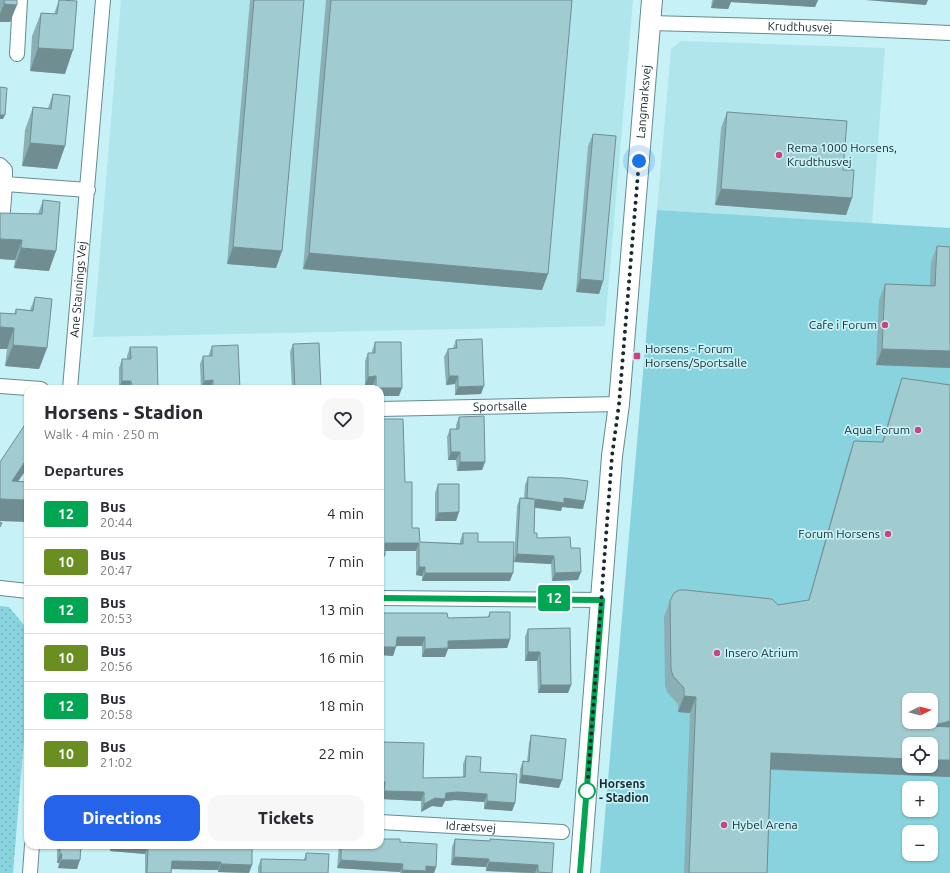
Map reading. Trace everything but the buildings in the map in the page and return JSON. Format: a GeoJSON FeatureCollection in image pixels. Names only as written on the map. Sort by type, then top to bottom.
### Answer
{"type":"FeatureCollection","features":[{"type":"Feature","properties":{"kind":"main road","name":"Langmarksvej"},"geometry":{"type":"LineString","coordinates":[[580,873],[612,456],[619,404],[652,0]]}},
{"type":"Feature","properties":{"kind":"street"},"geometry":{"type":"LineString","coordinates":[[17,54],[20,0]]}},
{"type":"Feature","properties":{"kind":"street","name":"Ane Staunings Vej"},"geometry":{"type":"LineString","coordinates":[[70,385],[103,0]]}},
{"type":"Feature","properties":{"kind":"street","name":"Krudthusvej"},"geometry":{"type":"LineString","coordinates":[[650,24],[837,28],[950,33]]}},
{"type":"Feature","properties":{"kind":"street"},"geometry":{"type":"LineString","coordinates":[[0,165],[5,170],[2,211]]}},
{"type":"Feature","properties":{"kind":"street"},"geometry":{"type":"LineString","coordinates":[[5,184],[88,190]]}},
{"type":"Feature","properties":{"kind":"street"},"geometry":{"type":"LineString","coordinates":[[0,386],[24,388]]}},
{"type":"Feature","properties":{"kind":"street","name":"Sportsalle"},"geometry":{"type":"LineString","coordinates":[[384,409],[619,404]]}},
{"type":"Feature","properties":{"kind":"street"},"geometry":{"type":"LineString","coordinates":[[0,588],[24,591]]}},
{"type":"Feature","properties":{"kind":"street"},"geometry":{"type":"LineString","coordinates":[[384,598],[602,600]]}},
{"type":"Feature","properties":{"kind":"street","name":"Idrætsvej"},"geometry":{"type":"LineString","coordinates":[[384,822],[562,832]]}},
{"type":"Feature","properties":{"kind":"street"},"geometry":{"type":"LineString","coordinates":[[30,873],[32,849]]}},
{"type":"Feature","properties":{"kind":"shaded area"},"geometry":{"type":"Polygon","coordinates":[[[121,0],[633,0],[605,326],[93,337],[121,0]]]}},
{"type":"Feature","properties":{"kind":"shaded area"},"geometry":{"type":"Polygon","coordinates":[[[681,41],[885,48],[872,224],[657,210],[671,49],[681,41]]]}},
{"type":"Feature","properties":{"kind":"shaded area"},"geometry":{"type":"Polygon","coordinates":[[[657,210],[950,228],[950,873],[600,873],[657,210]]]}},
{"type":"Feature","properties":{"kind":"shaded area"},"geometry":{"type":"Polygon","coordinates":[[[0,606],[9,607],[24,625],[24,740],[13,873],[0,873],[0,606]]]}},
{"type":"Feature","properties":{"kind":"bus line","name":"12"},"geometry":{"type":"LineString","coordinates":[[384,598],[585,598],[602,600],[580,873]]}},
{"type":"Feature","properties":{"kind":"place","name":"Rema 1000 Horsens, Krudthusvej"},"geometry":{"type":"Point","coordinates":[779,155]}},
{"type":"Feature","properties":{"kind":"place","name":"Cafe i Forum"},"geometry":{"type":"Point","coordinates":[885,325]}},
{"type":"Feature","properties":{"kind":"place","name":"Horsens - Forum Horsens/Sportsalle"},"geometry":{"type":"Point","coordinates":[637,356]}},
{"type":"Feature","properties":{"kind":"place","name":"Aqua Forum"},"geometry":{"type":"Point","coordinates":[918,430]}},
{"type":"Feature","properties":{"kind":"place","name":"Forum Horsens"},"geometry":{"type":"Point","coordinates":[888,534]}},
{"type":"Feature","properties":{"kind":"place","name":"Insero Atrium"},"geometry":{"type":"Point","coordinates":[717,653]}},
{"type":"Feature","properties":{"kind":"place","name":"Horsens - Stadion"},"geometry":{"type":"Point","coordinates":[587,791]}},
{"type":"Feature","properties":{"kind":"place","name":"Hybel Arena"},"geometry":{"type":"Point","coordinates":[724,825]}},
{"type":"Feature","properties":{"kind":"route"},"geometry":{"type":"LineString","coordinates":[[587,791],[612,456],[619,404],[639,161]]}}]}
